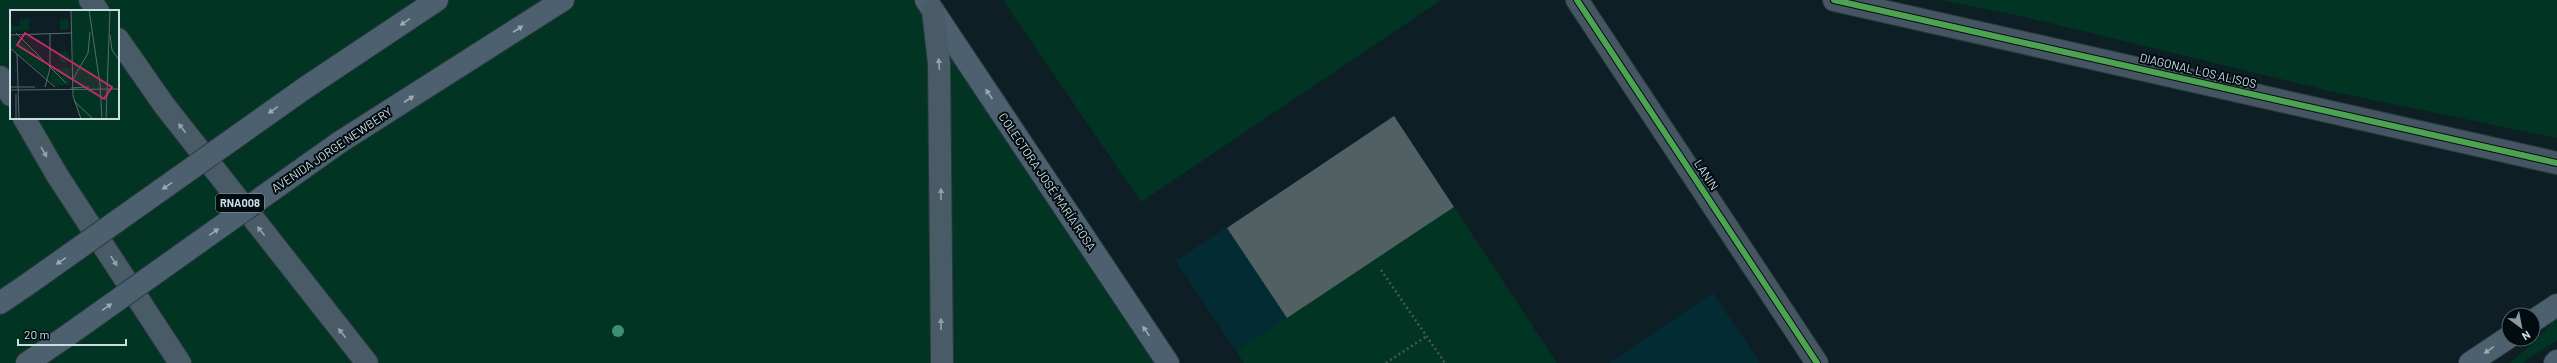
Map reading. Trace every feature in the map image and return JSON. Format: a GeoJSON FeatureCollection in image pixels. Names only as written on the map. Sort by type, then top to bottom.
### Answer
{"type":"FeatureCollection","features":[{"type":"Feature","properties":{"kind":"highway"},"geometry":{"type":"LineString","coordinates":[[90,0],[97,10]]}},
{"type":"Feature","properties":{"kind":"highway"},"geometry":{"type":"LineString","coordinates":[[930,5],[940,63],[942,363]]}},
{"type":"Feature","properties":{"kind":"highway","name":"RNA008"},"geometry":{"type":"LineString","coordinates":[[119,40],[164,105],[366,363]]}},
{"type":"Feature","properties":{"kind":"highway"},"geometry":{"type":"LineString","coordinates":[[0,76],[10,93]]}},
{"type":"Feature","properties":{"kind":"highway"},"geometry":{"type":"LineString","coordinates":[[25,119],[58,175],[180,363]]}},
{"type":"Feature","properties":{"kind":"main road"},"geometry":{"type":"LineString","coordinates":[[0,303],[304,88],[437,0]]}},
{"type":"Feature","properties":{"kind":"main road","name":"AVENIDA JORGE NEWBERY"},"geometry":{"type":"LineString","coordinates":[[27,363],[340,142],[563,0]]}},
{"type":"Feature","properties":{"kind":"main road","name":"COLECTORA JOSÉ MARÍA ROSA"},"geometry":{"type":"LineString","coordinates":[[930,5],[1168,363]]}},
{"type":"Feature","properties":{"kind":"main road"},"geometry":{"type":"LineString","coordinates":[[2541,316],[2557,305]]}},
{"type":"Feature","properties":{"kind":"main road"},"geometry":{"type":"LineString","coordinates":[[2470,363],[2501,342]]}},
{"type":"Feature","properties":{"kind":"street","name":"LANIN"},"geometry":{"type":"LineString","coordinates":[[1577,0],[1817,363]]}},
{"type":"Feature","properties":{"kind":"street","name":"DIAGONAL LOS ALISOS"},"geometry":{"type":"LineString","coordinates":[[1834,0],[2557,162]]}},
{"type":"Feature","properties":{"kind":"path"},"geometry":{"type":"LineString","coordinates":[[1381,270],[1445,363]]}},
{"type":"Feature","properties":{"kind":"path"},"geometry":{"type":"LineString","coordinates":[[1386,363],[1426,336]]}},
{"type":"Feature","properties":{"kind":"shaded area"},"geometry":{"type":"Polygon","coordinates":[[[1394,116],[1454,207],[1236,351],[1176,261],[1394,116]]]}},
{"type":"Feature","properties":{"kind":"shaded area"},"geometry":{"type":"Polygon","coordinates":[[[1713,293],[1760,363],[1609,363],[1713,293]]]}},
{"type":"Feature","properties":{"kind":"green space"},"geometry":{"type":"Polygon","coordinates":[[[0,0],[926,0],[1168,363],[0,363],[0,0]]]}},
{"type":"Feature","properties":{"kind":"green space"},"geometry":{"type":"Polygon","coordinates":[[[1003,0],[1441,0],[1141,202],[1003,0]]]}},
{"type":"Feature","properties":{"kind":"green space"},"geometry":{"type":"Polygon","coordinates":[[[1941,0],[2557,0],[2557,138],[2330,91],[2021,16],[1941,0]]]}},
{"type":"Feature","properties":{"kind":"green space"},"geometry":{"type":"Polygon","coordinates":[[[1454,207],[1557,363],[1244,363],[1236,351],[1454,207]]]}},
{"type":"Feature","properties":{"kind":"green space"},"geometry":{"type":"Polygon","coordinates":[[[2557,318],[2557,340],[2522,363],[2509,363],[2528,347],[2541,347],[2541,334],[2557,318]]]}},
{"type":"Feature","properties":{"kind":"building"},"geometry":{"type":"Polygon","coordinates":[[[1394,116],[1454,207],[1287,318],[1227,228],[1394,116]]]}},
{"type":"Feature","properties":{"kind":"cycle path"},"geometry":{"type":"LineString","coordinates":[[1577,0],[1817,363]]}},
{"type":"Feature","properties":{"kind":"cycle path"},"geometry":{"type":"LineString","coordinates":[[1834,0],[2557,163]]}}]}
